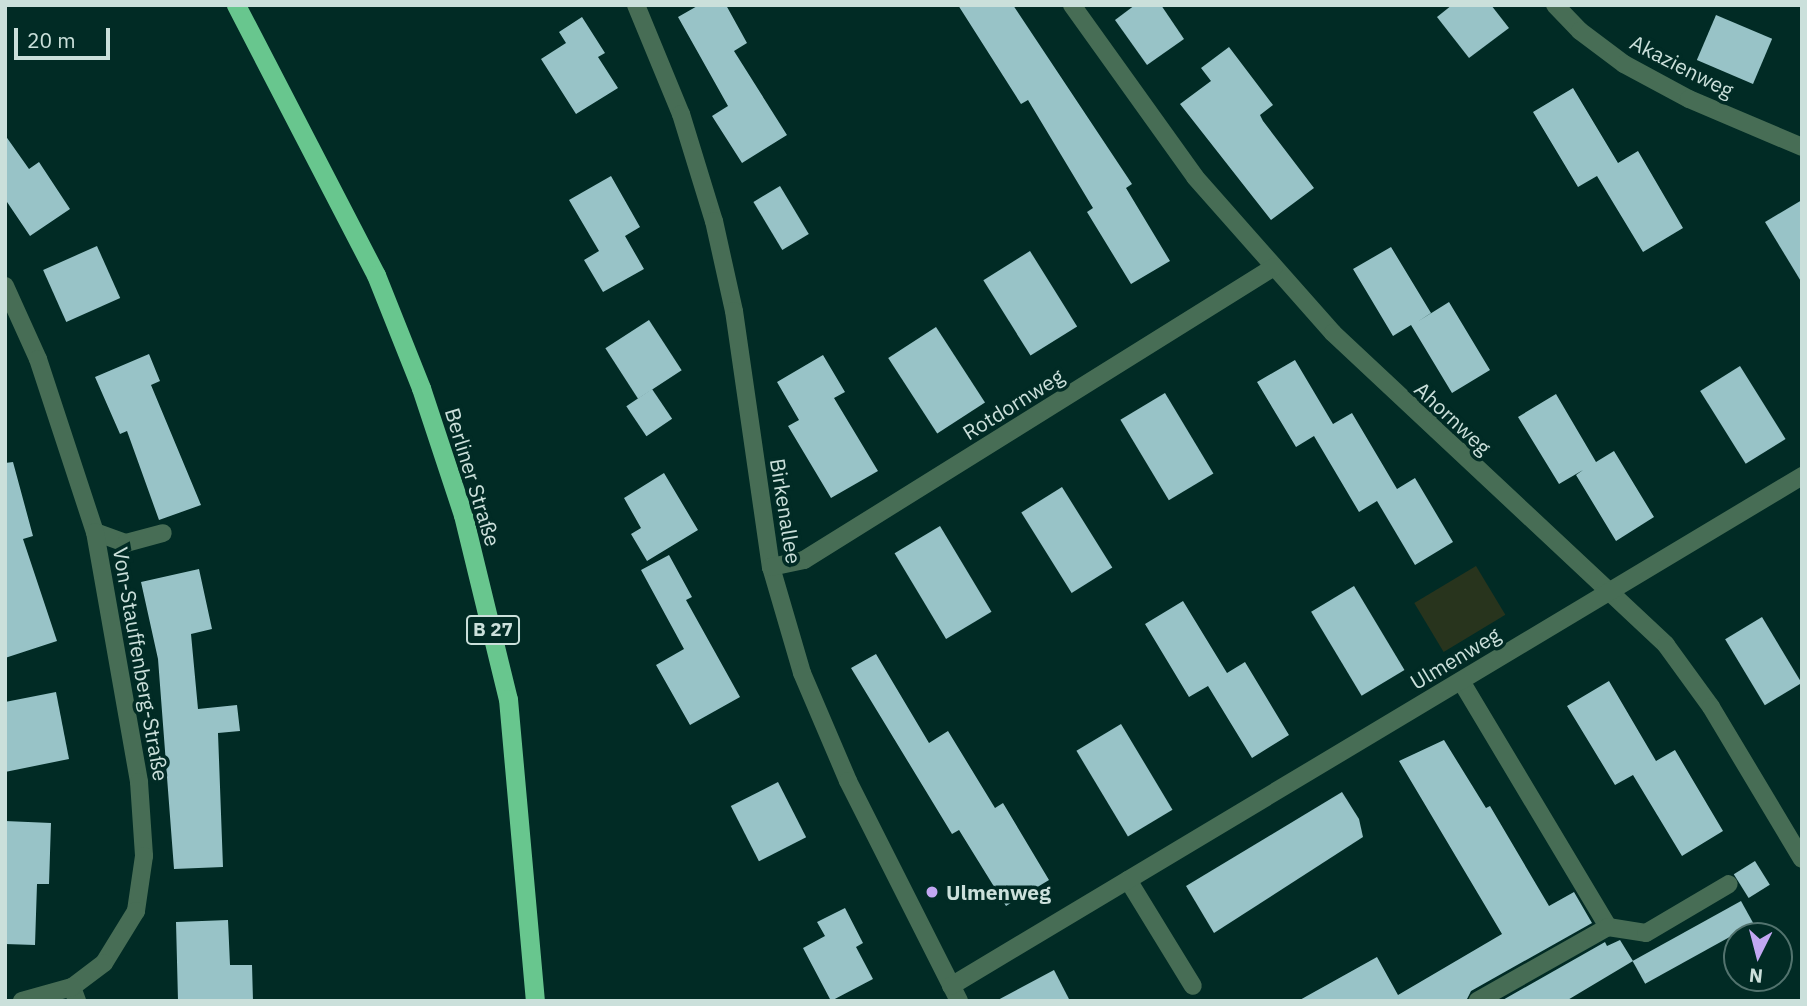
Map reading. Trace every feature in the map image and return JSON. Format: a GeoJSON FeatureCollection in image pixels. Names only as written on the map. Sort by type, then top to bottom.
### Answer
{"type":"FeatureCollection","features":[{"type":"Feature","properties":{"kind":"highway","name":"Berliner Straße"},"geometry":{"type":"LineString","coordinates":[[236,5],[376,275],[421,388],[463,515],[508,699],[535,1001]]}},
{"type":"Feature","properties":{"kind":"street","name":"Birkenallee"},"geometry":{"type":"LineString","coordinates":[[636,5],[681,114],[715,221],[734,311],[771,568],[823,727],[955,993]]}},
{"type":"Feature","properties":{"kind":"street","name":"Ahornweg"},"geometry":{"type":"LineString","coordinates":[[1072,5],[1195,177],[1273,267],[1363,364],[1611,592],[1690,675],[1802,859]]}},
{"type":"Feature","properties":{"kind":"street","name":"Akazienweg"},"geometry":{"type":"LineString","coordinates":[[1555,5],[1624,64],[1689,99],[1802,147]]}},
{"type":"Feature","properties":{"kind":"street","name":"Rotdornweg"},"geometry":{"type":"LineString","coordinates":[[771,568],[804,560],[1273,267]]}},
{"type":"Feature","properties":{"kind":"street","name":"Von-Stauffenberg-Straße"},"geometry":{"type":"LineString","coordinates":[[5,286],[38,359],[95,532],[139,782],[144,875],[136,911],[122,939],[104,963],[74,994],[22,1001]]}},
{"type":"Feature","properties":{"kind":"street","name":"Ulmenweg"},"geometry":{"type":"LineString","coordinates":[[955,993],[1128,880],[1802,476]]}},
{"type":"Feature","properties":{"kind":"street"},"geometry":{"type":"LineString","coordinates":[[95,532],[126,544],[163,533]]}},
{"type":"Feature","properties":{"kind":"street"},"geometry":{"type":"LineString","coordinates":[[1461,681],[1608,927]]}},
{"type":"Feature","properties":{"kind":"street"},"geometry":{"type":"LineString","coordinates":[[1128,880],[1192,986]]}},
{"type":"Feature","properties":{"kind":"street"},"geometry":{"type":"LineString","coordinates":[[1477,1001],[1608,927],[1646,933],[1729,884]]}},
{"type":"Feature","properties":{"kind":"green space"},"geometry":{"type":"Polygon","coordinates":[[[1476,566],[1505,615],[1444,652],[1414,603],[1476,566]]]}},
{"type":"Feature","properties":{"kind":"building"},"geometry":{"type":"Polygon","coordinates":[[[699,5],[726,5],[747,43],[734,51],[787,135],[742,163],[712,116],[728,106],[678,17],[699,5]]]}},
{"type":"Feature","properties":{"kind":"building"},"geometry":{"type":"Polygon","coordinates":[[[958,5],[1013,5],[1132,184],[1126,188],[1170,261],[1131,284],[1087,212],[1093,208],[1028,100],[1021,104],[958,5]]]}},
{"type":"Feature","properties":{"kind":"building"},"geometry":{"type":"Polygon","coordinates":[[[1135,5],[1161,5],[1184,39],[1147,65],[1115,20],[1135,5]]]}},
{"type":"Feature","properties":{"kind":"building"},"geometry":{"type":"Polygon","coordinates":[[[1452,5],[1491,5],[1509,28],[1469,58],[1437,17],[1452,5]]]}},
{"type":"Feature","properties":{"kind":"building"},"geometry":{"type":"Polygon","coordinates":[[[1716,15],[1772,39],[1753,84],[1697,60],[1716,15]]]}},
{"type":"Feature","properties":{"kind":"building"},"geometry":{"type":"Polygon","coordinates":[[[582,17],[605,53],[598,57],[618,88],[576,114],[541,59],[566,43],[559,32],[582,17]]]}},
{"type":"Feature","properties":{"kind":"building"},"geometry":{"type":"Polygon","coordinates":[[[1229,47],[1273,105],[1260,115],[1263,121],[1314,188],[1271,220],[1180,104],[1211,81],[1201,68],[1229,47]]]}},
{"type":"Feature","properties":{"kind":"building"},"geometry":{"type":"Polygon","coordinates":[[[1573,88],[1618,163],[1638,151],[1683,228],[1643,252],[1597,176],[1578,187],[1533,112],[1573,88]]]}},
{"type":"Feature","properties":{"kind":"building"},"geometry":{"type":"Polygon","coordinates":[[[5,135],[29,169],[39,162],[70,209],[30,236],[5,199],[5,135]]]}},
{"type":"Feature","properties":{"kind":"building"},"geometry":{"type":"Polygon","coordinates":[[[611,176],[640,227],[625,236],[644,269],[603,292],[584,260],[599,251],[569,200],[611,176]]]}},
{"type":"Feature","properties":{"kind":"building"},"geometry":{"type":"Polygon","coordinates":[[[780,186],[809,234],[782,250],[753,202],[780,186]]]}},
{"type":"Feature","properties":{"kind":"building"},"geometry":{"type":"Polygon","coordinates":[[[1802,200],[1802,283],[1765,222],[1802,200]]]}},
{"type":"Feature","properties":{"kind":"building"},"geometry":{"type":"Polygon","coordinates":[[[97,246],[120,298],[66,322],[43,270],[97,246]]]}},
{"type":"Feature","properties":{"kind":"building"},"geometry":{"type":"Polygon","coordinates":[[[1391,247],[1431,313],[1417,322],[1449,302],[1490,370],[1452,393],[1411,325],[1393,336],[1353,269],[1391,247]]]}},
{"type":"Feature","properties":{"kind":"building"},"geometry":{"type":"Polygon","coordinates":[[[1030,251],[1077,326],[1031,356],[983,280],[1030,251]]]}},
{"type":"Feature","properties":{"kind":"building"},"geometry":{"type":"Polygon","coordinates":[[[649,320],[682,370],[638,399],[605,348],[649,320]]]}},
{"type":"Feature","properties":{"kind":"building"},"geometry":{"type":"Polygon","coordinates":[[[936,327],[985,402],[937,434],[888,358],[936,327]]]}},
{"type":"Feature","properties":{"kind":"building"},"geometry":{"type":"Polygon","coordinates":[[[149,354],[160,381],[151,385],[201,505],[159,520],[127,431],[120,434],[95,377],[149,354]]]}},
{"type":"Feature","properties":{"kind":"building"},"geometry":{"type":"Polygon","coordinates":[[[823,355],[845,392],[834,398],[878,471],[831,498],[788,426],[799,420],[777,382],[823,355]]]}},
{"type":"Feature","properties":{"kind":"building"},"geometry":{"type":"Polygon","coordinates":[[[1295,360],[1333,424],[1352,413],[1397,489],[1415,478],[1453,542],[1415,565],[1377,501],[1359,512],[1314,436],[1296,447],[1257,382],[1295,360]]]}},
{"type":"Feature","properties":{"kind":"building"},"geometry":{"type":"Polygon","coordinates":[[[1740,366],[1786,439],[1746,464],[1700,391],[1740,366]]]}},
{"type":"Feature","properties":{"kind":"building"},"geometry":{"type":"Polygon","coordinates":[[[652,389],[672,419],[646,436],[626,406],[652,389]]]}},
{"type":"Feature","properties":{"kind":"building"},"geometry":{"type":"Polygon","coordinates":[[[1165,393],[1213,474],[1169,500],[1120,420],[1165,393]]]}},
{"type":"Feature","properties":{"kind":"building"},"geometry":{"type":"Polygon","coordinates":[[[1556,394],[1596,462],[1614,451],[1654,517],[1616,541],[1576,475],[1583,470],[1559,484],[1518,417],[1556,394]]]}},
{"type":"Feature","properties":{"kind":"building"},"geometry":{"type":"Polygon","coordinates":[[[13,462],[33,536],[23,539],[57,641],[5,658],[5,463],[13,462]]]}},
{"type":"Feature","properties":{"kind":"building"},"geometry":{"type":"Polygon","coordinates":[[[664,473],[698,530],[647,561],[631,534],[641,528],[624,498],[664,473]]]}},
{"type":"Feature","properties":{"kind":"building"},"geometry":{"type":"Polygon","coordinates":[[[1062,487],[1112,568],[1072,593],[1021,512],[1062,487]]]}},
{"type":"Feature","properties":{"kind":"building"},"geometry":{"type":"Polygon","coordinates":[[[940,526],[992,612],[946,639],[895,553],[940,526]]]}},
{"type":"Feature","properties":{"kind":"building"},"geometry":{"type":"Polygon","coordinates":[[[669,555],[692,597],[686,600],[740,697],[690,725],[656,665],[684,649],[641,570],[669,555]]]}},
{"type":"Feature","properties":{"kind":"building"},"geometry":{"type":"Polygon","coordinates":[[[199,569],[212,629],[191,634],[198,709],[237,705],[240,731],[218,733],[223,867],[174,869],[158,659],[141,582],[199,569]]]}},
{"type":"Feature","properties":{"kind":"building"},"geometry":{"type":"Polygon","coordinates":[[[1354,586],[1404,670],[1362,696],[1311,612],[1354,586]]]}},
{"type":"Feature","properties":{"kind":"building"},"geometry":{"type":"Polygon","coordinates":[[[1183,601],[1227,673],[1245,662],[1289,735],[1252,758],[1208,686],[1189,697],[1145,624],[1183,601]]]}},
{"type":"Feature","properties":{"kind":"building"},"geometry":{"type":"Polygon","coordinates":[[[1762,617],[1802,683],[1765,705],[1725,639],[1762,617]]]}},
{"type":"Feature","properties":{"kind":"building"},"geometry":{"type":"Polygon","coordinates":[[[876,654],[929,743],[948,731],[995,808],[1003,803],[1049,880],[1006,906],[959,830],[952,834],[851,668],[876,654]]]}},
{"type":"Feature","properties":{"kind":"building"},"geometry":{"type":"Polygon","coordinates":[[[1609,681],[1656,761],[1675,750],[1723,831],[1682,856],[1633,775],[1615,785],[1567,706],[1609,681]]]}},
{"type":"Feature","properties":{"kind":"building"},"geometry":{"type":"Polygon","coordinates":[[[56,692],[69,759],[5,772],[5,702],[56,692]]]}},
{"type":"Feature","properties":{"kind":"building"},"geometry":{"type":"Polygon","coordinates":[[[1121,724],[1173,810],[1128,836],[1076,751],[1121,724]]]}},
{"type":"Feature","properties":{"kind":"building"},"geometry":{"type":"Polygon","coordinates":[[[1444,740],[1486,808],[1490,806],[1549,906],[1574,892],[1592,923],[1471,991],[1466,1001],[1298,1001],[1377,957],[1398,995],[1502,934],[1399,761],[1444,740]]]}},
{"type":"Feature","properties":{"kind":"building"},"geometry":{"type":"Polygon","coordinates":[[[778,782],[806,837],[759,861],[731,806],[778,782]]]}},
{"type":"Feature","properties":{"kind":"building"},"geometry":{"type":"Polygon","coordinates":[[[1342,792],[1359,819],[1363,837],[1214,933],[1186,886],[1342,792]]]}},
{"type":"Feature","properties":{"kind":"building"},"geometry":{"type":"Polygon","coordinates":[[[5,821],[51,823],[49,884],[37,884],[35,945],[5,944],[5,821]]]}},
{"type":"Feature","properties":{"kind":"building"},"geometry":{"type":"Polygon","coordinates":[[[1755,861],[1770,885],[1749,898],[1734,874],[1755,861]]]}},
{"type":"Feature","properties":{"kind":"building"},"geometry":{"type":"Polygon","coordinates":[[[1741,901],[1753,922],[1723,922],[1723,941],[1645,984],[1633,961],[1741,901]]]}},
{"type":"Feature","properties":{"kind":"building"},"geometry":{"type":"Polygon","coordinates":[[[845,908],[863,943],[856,947],[873,979],[831,1001],[803,948],[825,936],[817,922],[845,908]]]}},
{"type":"Feature","properties":{"kind":"building"},"geometry":{"type":"Polygon","coordinates":[[[228,920],[230,965],[252,965],[253,1001],[178,1001],[176,922],[228,920]]]}},
{"type":"Feature","properties":{"kind":"building"},"geometry":{"type":"Polygon","coordinates":[[[1620,940],[1633,961],[1566,1001],[1501,1001],[1605,942],[1607,946],[1620,940]]]}},
{"type":"Feature","properties":{"kind":"building"},"geometry":{"type":"Polygon","coordinates":[[[1054,970],[1070,1001],[996,1001],[1054,970]]]}},
{"type":"Feature","properties":{"kind":"place","name":"Ulmenweg"},"geometry":{"type":"Point","coordinates":[932,892]}}]}
